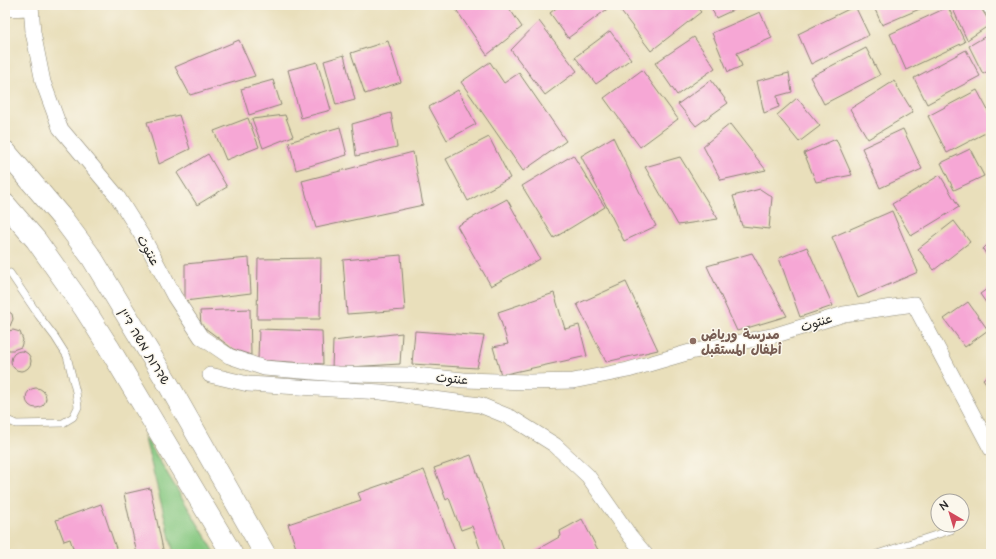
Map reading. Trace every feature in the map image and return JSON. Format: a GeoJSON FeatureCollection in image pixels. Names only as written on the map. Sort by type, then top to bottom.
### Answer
{"type":"FeatureCollection","features":[{"type":"Feature","properties":{"kind":"street"},"geometry":{"type":"LineString","coordinates":[[5,9],[31,6]]}},
{"type":"Feature","properties":{"kind":"street","name":"عنتوت"},"geometry":{"type":"LineString","coordinates":[[31,6],[32,32],[43,82],[60,128],[117,196],[144,239],[174,296],[201,337],[229,356],[264,368],[338,374],[415,375],[464,380],[530,382],[573,381],[628,370],[690,352],[776,336],[844,314],[914,304],[991,449]]}},
{"type":"Feature","properties":{"kind":"street","name":"שדרות משה דיין"},"geometry":{"type":"LineString","coordinates":[[5,151],[63,219],[92,258],[167,382],[265,554]]}},
{"type":"Feature","properties":{"kind":"street"},"geometry":{"type":"LineString","coordinates":[[5,204],[36,240],[88,315],[232,554]]}},
{"type":"Feature","properties":{"kind":"street"},"geometry":{"type":"LineString","coordinates":[[210,375],[248,384],[380,392],[480,405],[512,418],[555,445],[588,476],[630,536],[645,554]]}},
{"type":"Feature","properties":{"kind":"lane"},"geometry":{"type":"LineString","coordinates":[[5,419],[16,424],[63,423],[73,417],[78,407],[76,392],[67,356],[55,336],[39,316],[10,273]]}},
{"type":"Feature","properties":{"kind":"lane"},"geometry":{"type":"LineString","coordinates":[[877,554],[942,533]]}},
{"type":"Feature","properties":{"kind":"green space"},"geometry":{"type":"Polygon","coordinates":[[[144,435],[216,554],[174,554],[144,435]]]}},
{"type":"Feature","properties":{"kind":"building"},"geometry":{"type":"Polygon","coordinates":[[[453,5],[507,5],[522,27],[487,55],[453,5]]]}},
{"type":"Feature","properties":{"kind":"building"},"geometry":{"type":"Polygon","coordinates":[[[560,5],[609,5],[610,7],[568,38],[550,13],[560,5]]]}},
{"type":"Feature","properties":{"kind":"building"},"geometry":{"type":"Polygon","coordinates":[[[624,5],[695,5],[701,12],[651,51],[619,9],[624,5]]]}},
{"type":"Feature","properties":{"kind":"building"},"geometry":{"type":"Polygon","coordinates":[[[710,5],[744,5],[716,18],[710,5]]]}},
{"type":"Feature","properties":{"kind":"building"},"geometry":{"type":"Polygon","coordinates":[[[873,5],[929,5],[882,25],[873,5]]]}},
{"type":"Feature","properties":{"kind":"building"},"geometry":{"type":"Polygon","coordinates":[[[956,5],[979,5],[991,24],[967,40],[952,7],[956,5]]]}},
{"type":"Feature","properties":{"kind":"building"},"geometry":{"type":"Polygon","coordinates":[[[855,6],[869,35],[811,64],[798,34],[855,6]]]}},
{"type":"Feature","properties":{"kind":"building"},"geometry":{"type":"Polygon","coordinates":[[[948,7],[965,42],[906,70],[890,34],[948,7]]]}},
{"type":"Feature","properties":{"kind":"building"},"geometry":{"type":"Polygon","coordinates":[[[760,12],[772,38],[737,53],[742,66],[728,72],[712,33],[760,12]]]}},
{"type":"Feature","properties":{"kind":"building"},"geometry":{"type":"Polygon","coordinates":[[[539,21],[577,71],[545,95],[511,50],[539,21]]]}},
{"type":"Feature","properties":{"kind":"building"},"geometry":{"type":"Polygon","coordinates":[[[610,31],[631,59],[596,84],[575,57],[610,31]]]}},
{"type":"Feature","properties":{"kind":"building"},"geometry":{"type":"Polygon","coordinates":[[[991,33],[991,69],[983,74],[969,46],[991,33]]]}},
{"type":"Feature","properties":{"kind":"building"},"geometry":{"type":"Polygon","coordinates":[[[694,37],[715,68],[677,95],[655,63],[694,37]]]}},
{"type":"Feature","properties":{"kind":"building"},"geometry":{"type":"Polygon","coordinates":[[[239,40],[255,76],[190,95],[175,67],[239,40]]]}},
{"type":"Feature","properties":{"kind":"building"},"geometry":{"type":"Polygon","coordinates":[[[388,41],[401,82],[365,94],[351,53],[388,41]]]}},
{"type":"Feature","properties":{"kind":"building"},"geometry":{"type":"Polygon","coordinates":[[[866,48],[880,75],[824,104],[810,77],[866,48]]]}},
{"type":"Feature","properties":{"kind":"building"},"geometry":{"type":"Polygon","coordinates":[[[966,50],[980,76],[927,104],[914,78],[966,50]]]}},
{"type":"Feature","properties":{"kind":"building"},"geometry":{"type":"Polygon","coordinates":[[[344,55],[355,100],[336,105],[324,61],[344,55]]]}},
{"type":"Feature","properties":{"kind":"building"},"geometry":{"type":"Polygon","coordinates":[[[317,62],[331,110],[301,118],[288,70],[317,62]]]}},
{"type":"Feature","properties":{"kind":"building"},"geometry":{"type":"Polygon","coordinates":[[[490,62],[504,83],[519,73],[566,141],[523,171],[461,82],[490,62]]]}},
{"type":"Feature","properties":{"kind":"building"},"geometry":{"type":"Polygon","coordinates":[[[642,70],[678,119],[640,147],[604,98],[642,70]]]}},
{"type":"Feature","properties":{"kind":"building"},"geometry":{"type":"Polygon","coordinates":[[[789,73],[792,92],[777,96],[779,107],[764,113],[757,81],[789,73]]]}},
{"type":"Feature","properties":{"kind":"building"},"geometry":{"type":"Polygon","coordinates":[[[273,80],[281,105],[249,115],[241,89],[273,80]]]}},
{"type":"Feature","properties":{"kind":"building"},"geometry":{"type":"Polygon","coordinates":[[[711,80],[728,103],[696,126],[678,104],[711,80]]]}},
{"type":"Feature","properties":{"kind":"building"},"geometry":{"type":"Polygon","coordinates":[[[894,81],[913,112],[868,139],[850,109],[894,81]]]}},
{"type":"Feature","properties":{"kind":"building"},"geometry":{"type":"Polygon","coordinates":[[[458,90],[476,124],[447,140],[429,107],[458,90]]]}},
{"type":"Feature","properties":{"kind":"building"},"geometry":{"type":"Polygon","coordinates":[[[977,90],[991,116],[991,130],[947,153],[928,116],[977,90]]]}},
{"type":"Feature","properties":{"kind":"building"},"geometry":{"type":"Polygon","coordinates":[[[797,98],[820,126],[799,142],[777,115],[797,98]]]}},
{"type":"Feature","properties":{"kind":"building"},"geometry":{"type":"Polygon","coordinates":[[[391,113],[397,147],[356,156],[352,124],[391,113]]]}},
{"type":"Feature","properties":{"kind":"building"},"geometry":{"type":"Polygon","coordinates":[[[179,115],[190,149],[159,164],[147,122],[179,115]]]}},
{"type":"Feature","properties":{"kind":"building"},"geometry":{"type":"Polygon","coordinates":[[[285,115],[293,136],[263,148],[252,119],[285,115]]]}},
{"type":"Feature","properties":{"kind":"building"},"geometry":{"type":"Polygon","coordinates":[[[248,118],[259,147],[226,160],[214,131],[248,118]]]}},
{"type":"Feature","properties":{"kind":"building"},"geometry":{"type":"Polygon","coordinates":[[[730,124],[766,170],[721,180],[703,146],[730,124]]]}},
{"type":"Feature","properties":{"kind":"building"},"geometry":{"type":"Polygon","coordinates":[[[340,127],[347,155],[296,170],[289,142],[340,127]]]}},
{"type":"Feature","properties":{"kind":"building"},"geometry":{"type":"Polygon","coordinates":[[[903,129],[922,169],[880,188],[862,148],[903,129]]]}},
{"type":"Feature","properties":{"kind":"building"},"geometry":{"type":"Polygon","coordinates":[[[489,137],[510,178],[468,201],[446,159],[489,137]]]}},
{"type":"Feature","properties":{"kind":"building"},"geometry":{"type":"Polygon","coordinates":[[[613,137],[656,226],[624,241],[581,156],[613,137]]]}},
{"type":"Feature","properties":{"kind":"building"},"geometry":{"type":"Polygon","coordinates":[[[836,139],[852,175],[816,182],[804,153],[836,139]]]}},
{"type":"Feature","properties":{"kind":"building"},"geometry":{"type":"Polygon","coordinates":[[[970,149],[984,176],[954,190],[941,163],[970,149]]]}},
{"type":"Feature","properties":{"kind":"building"},"geometry":{"type":"Polygon","coordinates":[[[413,152],[423,205],[316,228],[302,181],[413,152]]]}},
{"type":"Feature","properties":{"kind":"building"},"geometry":{"type":"Polygon","coordinates":[[[208,154],[227,187],[197,205],[177,173],[208,154]]]}},
{"type":"Feature","properties":{"kind":"building"},"geometry":{"type":"Polygon","coordinates":[[[573,155],[605,207],[554,238],[522,186],[573,155]]]}},
{"type":"Feature","properties":{"kind":"building"},"geometry":{"type":"Polygon","coordinates":[[[680,157],[718,219],[678,225],[645,167],[680,157]]]}},
{"type":"Feature","properties":{"kind":"building"},"geometry":{"type":"Polygon","coordinates":[[[940,175],[959,207],[911,236],[892,204],[940,175]]]}},
{"type":"Feature","properties":{"kind":"building"},"geometry":{"type":"Polygon","coordinates":[[[760,189],[772,197],[769,229],[742,226],[733,196],[760,189]]]}},
{"type":"Feature","properties":{"kind":"building"},"geometry":{"type":"Polygon","coordinates":[[[507,199],[540,259],[491,286],[457,226],[507,199]]]}},
{"type":"Feature","properties":{"kind":"building"},"geometry":{"type":"Polygon","coordinates":[[[892,211],[918,272],[858,298],[832,237],[892,211]]]}},
{"type":"Feature","properties":{"kind":"building"},"geometry":{"type":"Polygon","coordinates":[[[954,221],[970,242],[934,270],[918,249],[954,221]]]}},
{"type":"Feature","properties":{"kind":"building"},"geometry":{"type":"Polygon","coordinates":[[[991,241],[991,263],[983,249],[991,241]]]}},
{"type":"Feature","properties":{"kind":"building"},"geometry":{"type":"Polygon","coordinates":[[[807,247],[833,306],[800,317],[779,258],[807,247]]]}},
{"type":"Feature","properties":{"kind":"building"},"geometry":{"type":"Polygon","coordinates":[[[752,253],[787,316],[737,331],[707,266],[752,253]]]}},
{"type":"Feature","properties":{"kind":"building"},"geometry":{"type":"Polygon","coordinates":[[[401,255],[405,310],[347,314],[343,260],[401,255]]]}},
{"type":"Feature","properties":{"kind":"building"},"geometry":{"type":"Polygon","coordinates":[[[249,258],[251,293],[185,301],[185,264],[249,258]]]}},
{"type":"Feature","properties":{"kind":"building"},"geometry":{"type":"Polygon","coordinates":[[[321,258],[320,319],[257,319],[258,259],[321,258]]]}},
{"type":"Feature","properties":{"kind":"building"},"geometry":{"type":"Polygon","coordinates":[[[626,282],[658,350],[606,362],[577,304],[626,282]]]}},
{"type":"Feature","properties":{"kind":"building"},"geometry":{"type":"Polygon","coordinates":[[[991,286],[991,310],[980,294],[991,286]]]}},
{"type":"Feature","properties":{"kind":"building"},"geometry":{"type":"Polygon","coordinates":[[[554,293],[565,329],[579,325],[587,356],[501,375],[493,347],[508,344],[498,312],[554,293]]]}},
{"type":"Feature","properties":{"kind":"building"},"geometry":{"type":"Polygon","coordinates":[[[968,302],[988,330],[965,347],[944,319],[968,302]]]}},
{"type":"Feature","properties":{"kind":"building"},"geometry":{"type":"Polygon","coordinates":[[[5,309],[12,314],[13,319],[10,326],[5,329],[5,309]]]}},
{"type":"Feature","properties":{"kind":"building"},"geometry":{"type":"Polygon","coordinates":[[[250,309],[251,355],[233,349],[201,325],[200,311],[250,309]]]}},
{"type":"Feature","properties":{"kind":"building"},"geometry":{"type":"Polygon","coordinates":[[[259,329],[322,331],[323,364],[258,360],[259,329]]]}},
{"type":"Feature","properties":{"kind":"building"},"geometry":{"type":"Polygon","coordinates":[[[13,330],[20,332],[23,340],[21,347],[9,350],[5,346],[5,333],[13,330]]]}},
{"type":"Feature","properties":{"kind":"building"},"geometry":{"type":"Polygon","coordinates":[[[415,331],[484,336],[477,368],[412,364],[415,331]]]}},
{"type":"Feature","properties":{"kind":"building"},"geometry":{"type":"Polygon","coordinates":[[[402,333],[400,364],[332,368],[333,341],[402,333]]]}},
{"type":"Feature","properties":{"kind":"building"},"geometry":{"type":"Polygon","coordinates":[[[21,351],[28,354],[31,361],[28,368],[21,371],[14,368],[11,361],[14,354],[21,351]]]}},
{"type":"Feature","properties":{"kind":"building"},"geometry":{"type":"Polygon","coordinates":[[[991,373],[991,390],[983,379],[991,373]]]}},
{"type":"Feature","properties":{"kind":"building"},"geometry":{"type":"Polygon","coordinates":[[[36,388],[43,391],[46,398],[43,405],[36,408],[29,405],[26,398],[29,391],[36,388]]]}},
{"type":"Feature","properties":{"kind":"building"},"geometry":{"type":"Polygon","coordinates":[[[471,455],[505,554],[482,554],[472,526],[461,530],[449,498],[446,500],[434,468],[471,455]]]}},
{"type":"Feature","properties":{"kind":"building"},"geometry":{"type":"Polygon","coordinates":[[[424,470],[456,554],[298,554],[288,524],[361,500],[358,493],[424,470]]]}},
{"type":"Feature","properties":{"kind":"building"},"geometry":{"type":"Polygon","coordinates":[[[150,488],[164,554],[137,554],[124,494],[150,488]]]}},
{"type":"Feature","properties":{"kind":"building"},"geometry":{"type":"Polygon","coordinates":[[[101,504],[118,554],[75,554],[70,539],[64,541],[56,520],[101,504]]]}},
{"type":"Feature","properties":{"kind":"building"},"geometry":{"type":"Polygon","coordinates":[[[582,519],[598,550],[590,554],[529,554],[561,536],[560,531],[582,519]]]}},
{"type":"Feature","properties":{"kind":"place","name":"مدرسة ورياض أطفال المستقبل"},"geometry":{"type":"Point","coordinates":[693,341]}}]}
